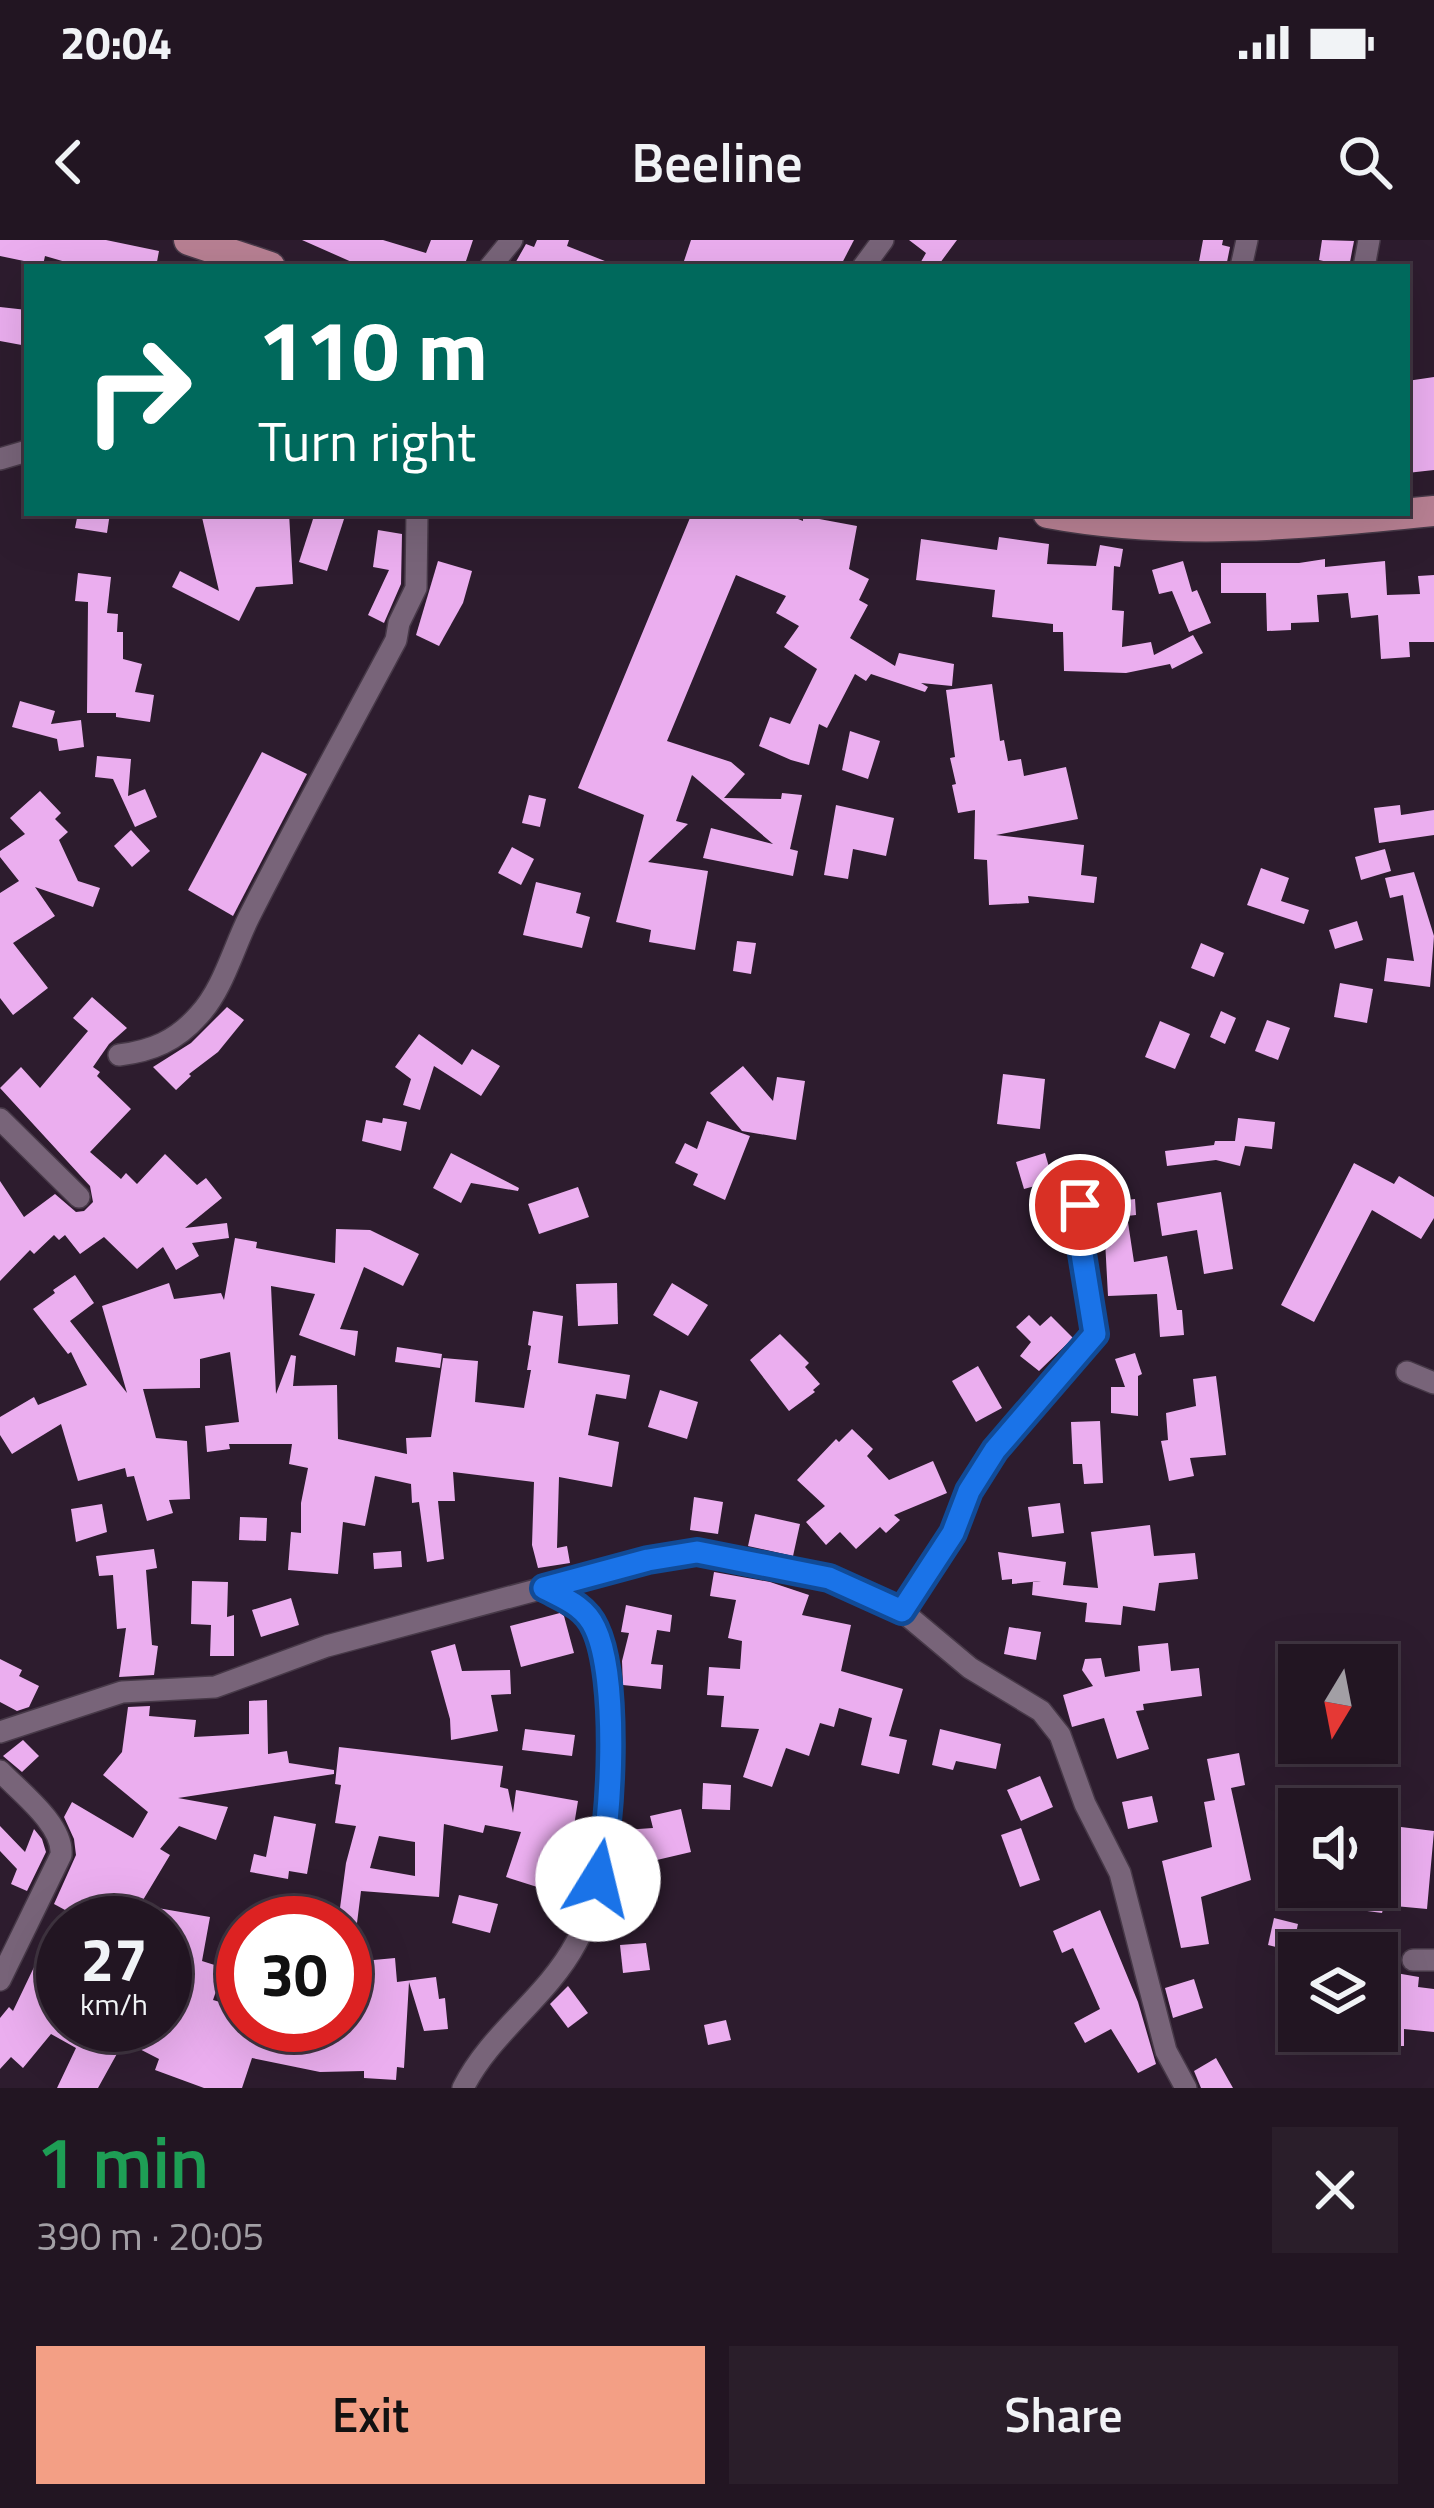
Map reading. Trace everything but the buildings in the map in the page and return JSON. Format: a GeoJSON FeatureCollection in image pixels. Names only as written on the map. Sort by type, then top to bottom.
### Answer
{"type":"FeatureCollection","features":[{"type":"Feature","properties":{"kind":"main road"},"geometry":{"type":"LineString","coordinates":[[189,240],[261,264]]}},
{"type":"Feature","properties":{"kind":"main road"},"geometry":{"type":"LineString","coordinates":[[1067,516],[1138,527],[1210,528],[1366,516]]}},
{"type":"Feature","properties":{"kind":"street"},"geometry":{"type":"LineString","coordinates":[[492,264],[512,240]]}},
{"type":"Feature","properties":{"kind":"street"},"geometry":{"type":"LineString","coordinates":[[119,1055],[153,1051],[177,1035],[201,1013],[221,979],[247,920],[396,640],[416,588],[417,516]]}},
{"type":"Feature","properties":{"kind":"street"},"geometry":{"type":"LineString","coordinates":[[0,1119],[79,1197]]}},
{"type":"Feature","properties":{"kind":"street"},"geometry":{"type":"LineString","coordinates":[[902,1611],[953,1533],[969,1491],[995,1450],[1095,1334],[1079,1235],[1080,1174]]}},
{"type":"Feature","properties":{"kind":"street"},"geometry":{"type":"LineString","coordinates":[[1407,1372],[1434,1383]]}},
{"type":"Feature","properties":{"kind":"street"},"geometry":{"type":"LineString","coordinates":[[0,1732],[122,1692],[215,1687],[327,1646],[648,1560],[697,1552],[829,1578],[902,1611],[970,1668],[1041,1711],[1060,1736],[1085,1804],[1120,1873],[1166,2051],[1186,2088]]}},
{"type":"Feature","properties":{"kind":"street"},"geometry":{"type":"LineString","coordinates":[[463,2088],[488,2047],[554,1979],[575,1946],[589,1918],[608,1840],[609,1677],[595,1628],[581,1607],[544,1588]]}},
{"type":"Feature","properties":{"kind":"street"},"geometry":{"type":"LineString","coordinates":[[0,1771],[54,1829],[62,1855],[0,1980]]}},
{"type":"Feature","properties":{"kind":"route"},"geometry":{"type":"LineString","coordinates":[[598,1879],[608,1840],[609,1677],[595,1628],[581,1607],[544,1588],[697,1552],[829,1578],[902,1611],[953,1533],[969,1491],[995,1450],[1095,1334],[1079,1235],[1080,1205]]}}]}
